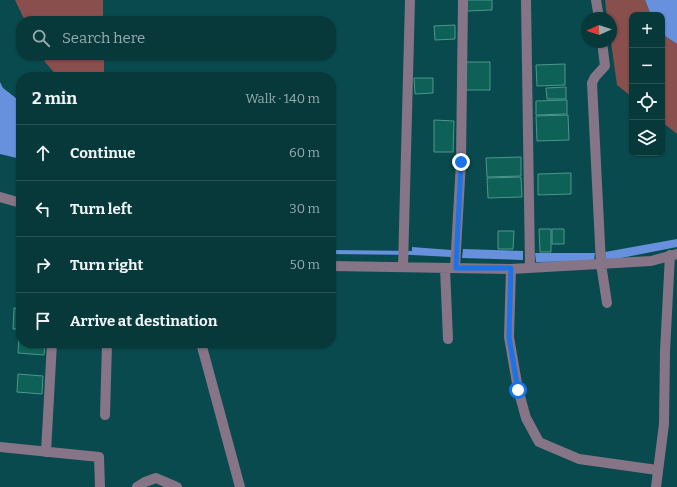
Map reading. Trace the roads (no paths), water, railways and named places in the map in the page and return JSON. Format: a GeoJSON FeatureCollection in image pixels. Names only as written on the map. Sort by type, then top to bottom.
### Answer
{"type":"FeatureCollection","features":[{"type":"Feature","properties":{"kind":"street"},"geometry":{"type":"LineString","coordinates":[[403,267],[410,0]]}},
{"type":"Feature","properties":{"kind":"street"},"geometry":{"type":"LineString","coordinates":[[448,339],[450,268],[461,162],[463,0]]}},
{"type":"Feature","properties":{"kind":"street"},"geometry":{"type":"LineString","coordinates":[[526,0],[530,266]]}},
{"type":"Feature","properties":{"kind":"street"},"geometry":{"type":"LineString","coordinates":[[596,0],[598,12]]}},
{"type":"Feature","properties":{"kind":"street"},"geometry":{"type":"LineString","coordinates":[[603,48],[605,66],[595,77],[592,83],[602,264],[607,303]]}},
{"type":"Feature","properties":{"kind":"street"},"geometry":{"type":"LineString","coordinates":[[0,197],[16,202]]}},
{"type":"Feature","properties":{"kind":"street"},"geometry":{"type":"LineString","coordinates":[[336,266],[511,268],[651,261],[674,255],[665,351],[664,424],[656,487]]}},
{"type":"Feature","properties":{"kind":"street"},"geometry":{"type":"LineString","coordinates":[[511,268],[509,337],[518,390],[526,418],[539,442],[579,459],[657,470]]}},
{"type":"Feature","properties":{"kind":"street"},"geometry":{"type":"LineString","coordinates":[[46,452],[52,348]]}},
{"type":"Feature","properties":{"kind":"street"},"geometry":{"type":"LineString","coordinates":[[105,415],[107,348]]}},
{"type":"Feature","properties":{"kind":"street"},"geometry":{"type":"LineString","coordinates":[[203,348],[240,487]]}},
{"type":"Feature","properties":{"kind":"street"},"geometry":{"type":"LineString","coordinates":[[0,447],[99,457],[100,487]]}},
{"type":"Feature","properties":{"kind":"street"},"geometry":{"type":"LineString","coordinates":[[137,487],[156,478],[177,487]]}},
{"type":"Feature","properties":{"kind":"water"},"geometry":{"type":"Polygon","coordinates":[[[645,0],[677,0],[677,44],[665,36],[665,12],[650,12],[645,0]]]}},
{"type":"Feature","properties":{"kind":"water"},"geometry":{"type":"Polygon","coordinates":[[[0,82],[3,88],[16,98],[16,158],[0,154],[0,82]]]}},
{"type":"Feature","properties":{"kind":"water"},"geometry":{"type":"Polygon","coordinates":[[[677,239],[677,247],[606,261],[605,252],[677,239]]]}},
{"type":"Feature","properties":{"kind":"water"},"geometry":{"type":"Polygon","coordinates":[[[412,247],[451,250],[451,257],[412,255],[412,247]]]}},
{"type":"Feature","properties":{"kind":"water"},"geometry":{"type":"Polygon","coordinates":[[[463,249],[523,251],[523,260],[462,258],[463,249]]]}},
{"type":"Feature","properties":{"kind":"water"},"geometry":{"type":"Polygon","coordinates":[[[535,253],[595,253],[594,261],[536,262],[535,253]]]}},
{"type":"Feature","properties":{"kind":"waterway"},"geometry":{"type":"LineString","coordinates":[[336,252],[417,253]]}}]}
